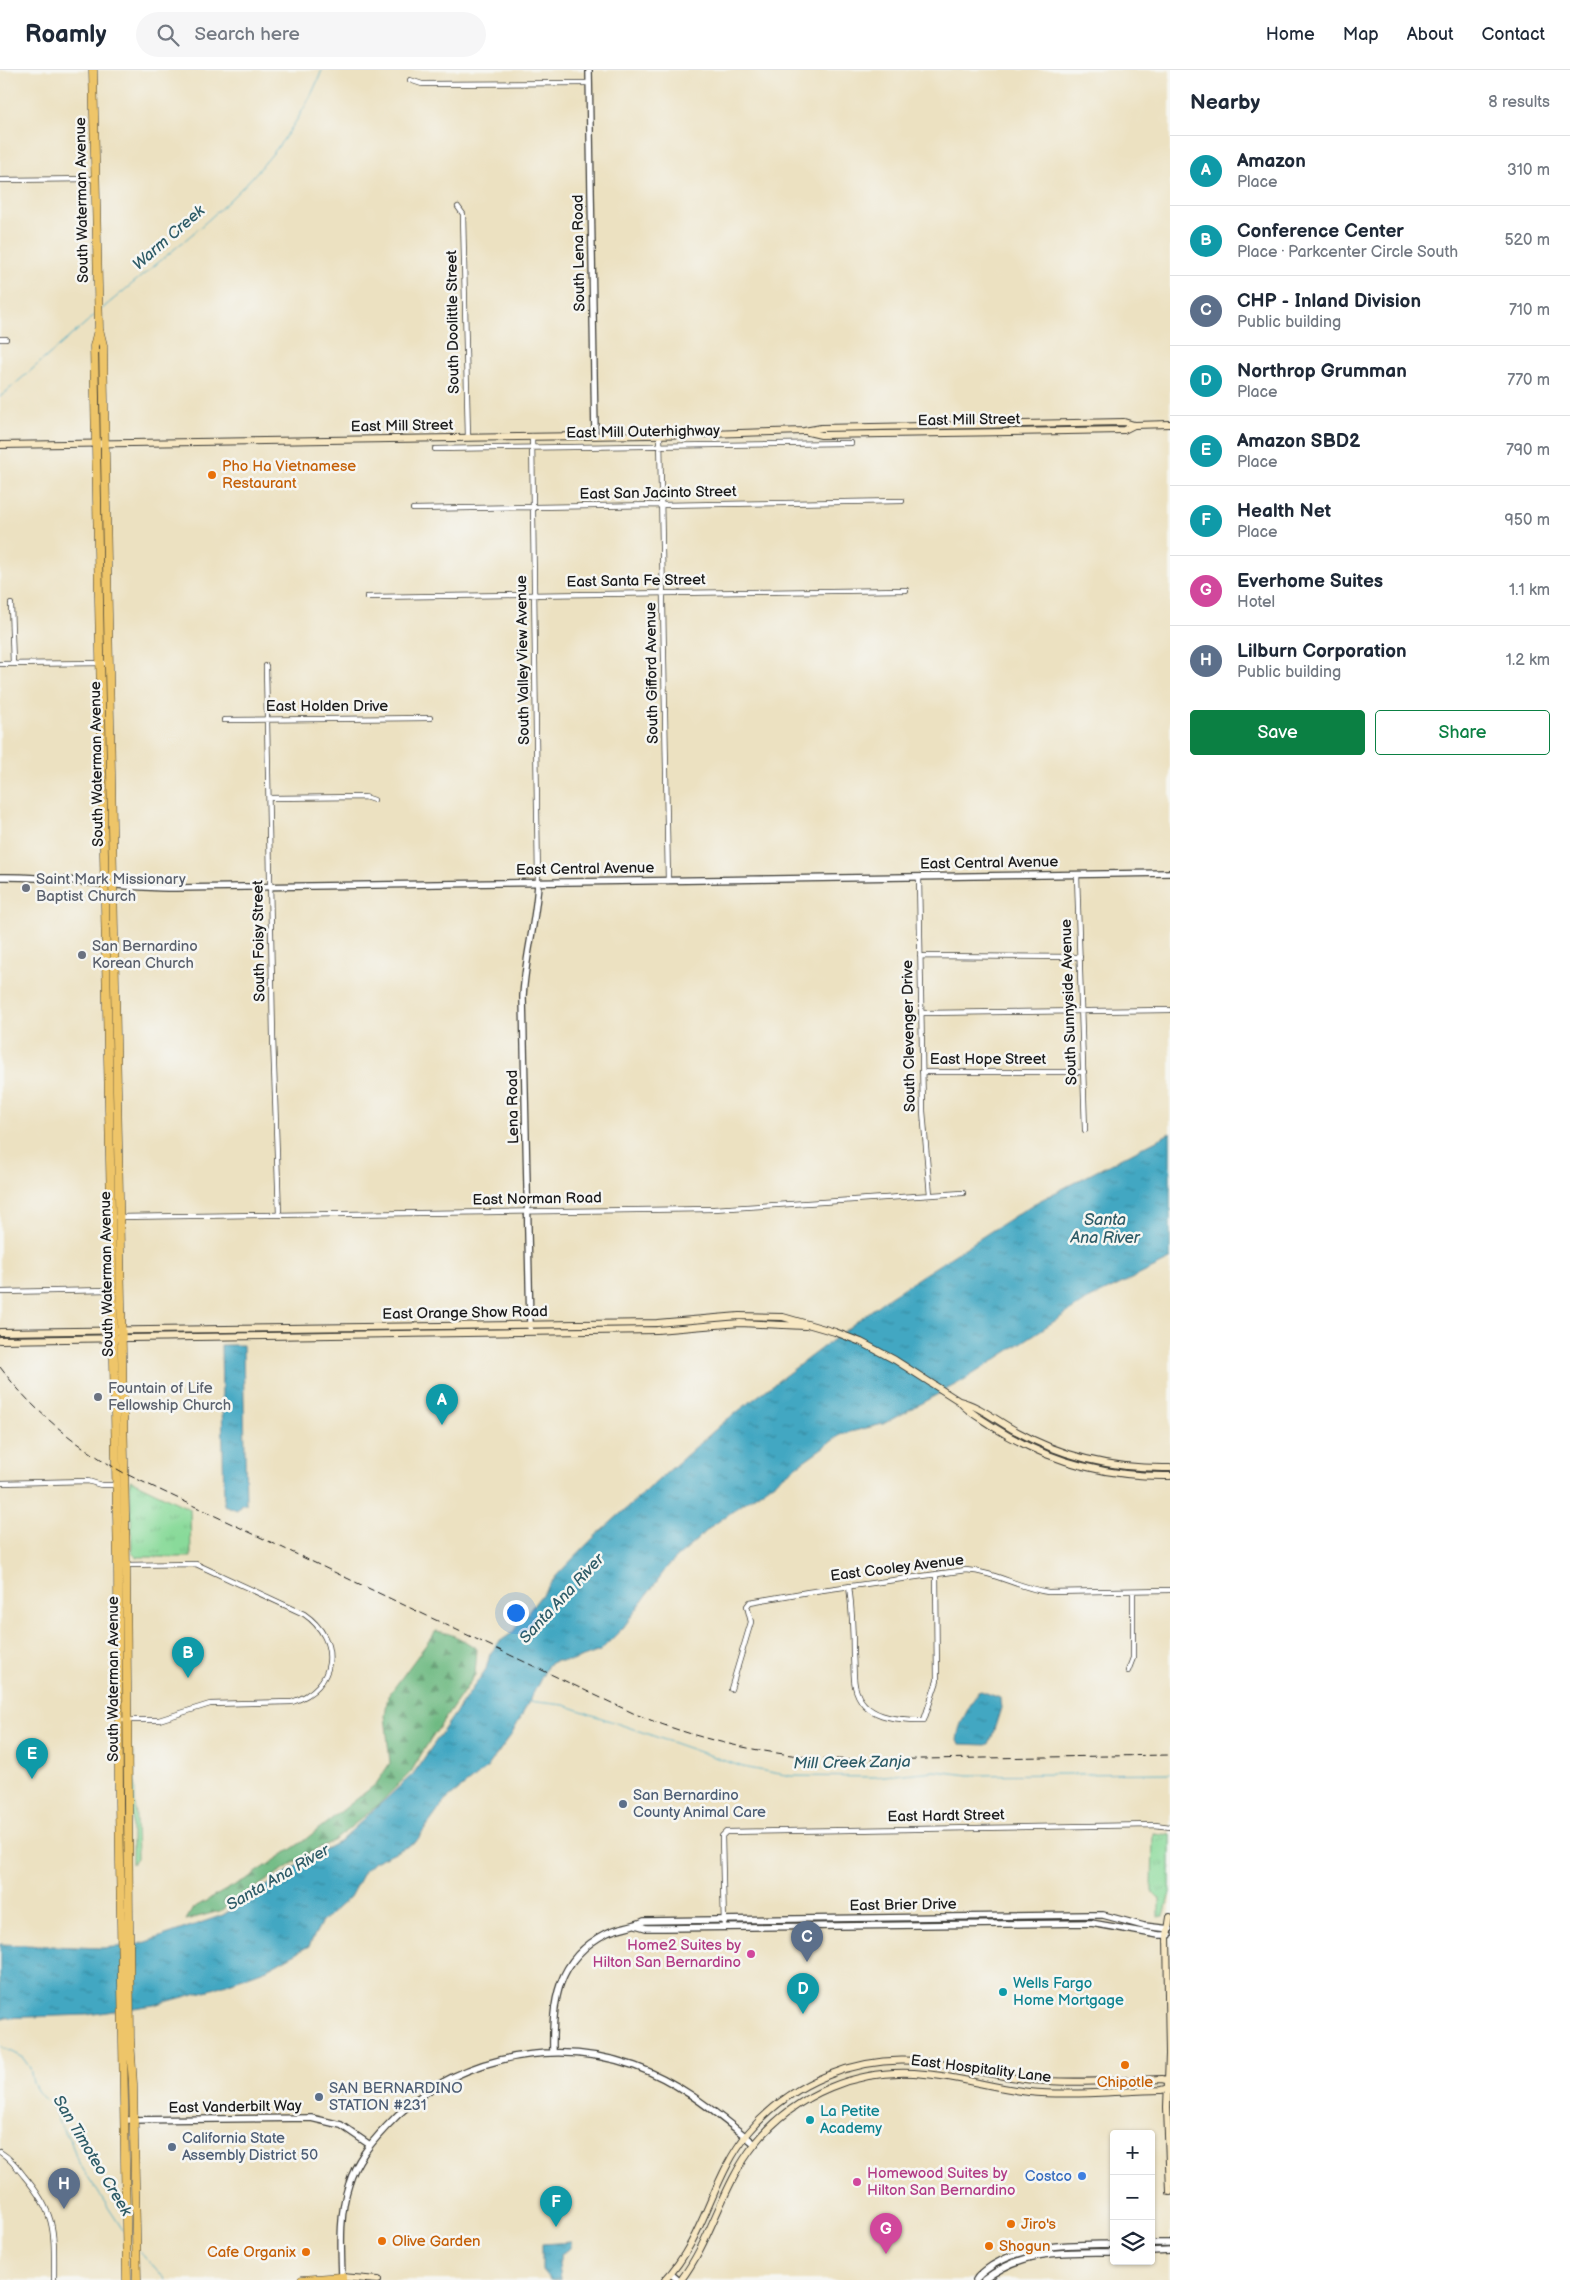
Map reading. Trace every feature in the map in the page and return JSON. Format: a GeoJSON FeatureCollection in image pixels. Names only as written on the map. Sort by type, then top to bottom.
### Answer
{"type":"FeatureCollection","features":[{"type":"Feature","properties":{"kind":"main road","name":"South Waterman Avenue"},"geometry":{"type":"LineString","coordinates":[[93,70],[98,294],[98,329],[94,346],[101,443],[109,663],[126,1565],[123,1720],[127,2280]]}},
{"type":"Feature","properties":{"kind":"main road","name":"South Waterman Avenue"},"geometry":{"type":"LineString","coordinates":[[98,329],[103,345],[104,396],[101,443],[100,663],[115,1485],[123,1720]]}},
{"type":"Feature","properties":{"kind":"main road"},"geometry":{"type":"LineString","coordinates":[[94,346],[98,348],[99,388],[104,396]]}},
{"type":"Feature","properties":{"kind":"main road","name":"East Mill Street"},"geometry":{"type":"LineString","coordinates":[[0,445],[660,435],[804,431],[821,428],[1124,422],[1134,425],[1170,424]]}},
{"type":"Feature","properties":{"kind":"main road"},"geometry":{"type":"LineString","coordinates":[[102,762],[106,764],[112,798]]}},
{"type":"Feature","properties":{"kind":"main road","name":"East Orange Show Road"},"geometry":{"type":"LineString","coordinates":[[112,1334],[265,1328],[674,1322],[767,1316],[783,1317],[816,1326],[874,1348],[959,1401]]}},
{"type":"Feature","properties":{"kind":"main road"},"geometry":{"type":"LineString","coordinates":[[708,1319],[710,1327]]}},
{"type":"Feature","properties":{"kind":"main road","name":"East Orange Show Road"},"geometry":{"type":"LineString","coordinates":[[122,1333],[265,1335],[669,1330],[752,1323],[816,1326]]}},
{"type":"Feature","properties":{"kind":"main road"},"geometry":{"type":"LineString","coordinates":[[591,1324],[591,1331]]}},
{"type":"Feature","properties":{"kind":"main road"},"geometry":{"type":"LineString","coordinates":[[265,1328],[265,1335]]}},
{"type":"Feature","properties":{"kind":"main road"},"geometry":{"type":"LineString","coordinates":[[0,1332],[112,1334]]}},
{"type":"Feature","properties":{"kind":"main road"},"geometry":{"type":"LineString","coordinates":[[0,1340],[112,1334]]}},
{"type":"Feature","properties":{"kind":"main road"},"geometry":{"type":"LineString","coordinates":[[959,1401],[970,1403],[1022,1435],[1065,1453],[1099,1462],[1130,1467],[1170,1468]]}},
{"type":"Feature","properties":{"kind":"main road"},"geometry":{"type":"LineString","coordinates":[[959,1401],[965,1409],[1019,1442],[1062,1460],[1098,1470],[1131,1475],[1170,1476]]}},
{"type":"Feature","properties":{"kind":"main road"},"geometry":{"type":"LineString","coordinates":[[1019,1442],[1022,1435]]}},
{"type":"Feature","properties":{"kind":"main road"},"geometry":{"type":"LineString","coordinates":[[1170,1918],[1170,2192]]}},
{"type":"Feature","properties":{"kind":"main road","name":"South Waterman Avenue"},"geometry":{"type":"LineString","coordinates":[[126,2016],[134,2120],[137,2280]]}},
{"type":"Feature","properties":{"kind":"main road","name":"East Hospitality Lane"},"geometry":{"type":"LineString","coordinates":[[665,2280],[671,2274],[690,2244],[726,2165],[745,2137],[766,2114],[806,2085],[834,2073],[879,2062],[924,2062],[1033,2080],[1169,2081]]}},
{"type":"Feature","properties":{"kind":"main road","name":"East Hospitality Lane"},"geometry":{"type":"LineString","coordinates":[[680,2280],[699,2254],[737,2171],[755,2144],[775,2122],[813,2095],[838,2083],[880,2074],[924,2074],[1031,2092],[1169,2088]]}},
{"type":"Feature","properties":{"kind":"main road"},"geometry":{"type":"LineString","coordinates":[[302,2280],[378,2280]]}},
{"type":"Feature","properties":{"kind":"street","name":"South Lena Road"},"geometry":{"type":"LineString","coordinates":[[589,70],[595,436]]}},
{"type":"Feature","properties":{"kind":"street"},"geometry":{"type":"LineString","coordinates":[[410,80],[422,84],[589,83]]}},
{"type":"Feature","properties":{"kind":"street"},"geometry":{"type":"LineString","coordinates":[[0,180],[95,179]]}},
{"type":"Feature","properties":{"kind":"street","name":"South Doolittle Street"},"geometry":{"type":"LineString","coordinates":[[458,207],[463,214],[468,438]]}},
{"type":"Feature","properties":{"kind":"street","name":"South Gifford Avenue"},"geometry":{"type":"LineString","coordinates":[[660,435],[668,881]]}},
{"type":"Feature","properties":{"kind":"street","name":"South Valley View Avenue"},"geometry":{"type":"LineString","coordinates":[[532,436],[538,883]]}},
{"type":"Feature","properties":{"kind":"street","name":"East Mill Outerhighway"},"geometry":{"type":"LineString","coordinates":[[435,449],[851,443]]}},
{"type":"Feature","properties":{"kind":"street","name":"East San Jacinto Street"},"geometry":{"type":"LineString","coordinates":[[414,509],[902,501]]}},
{"type":"Feature","properties":{"kind":"street","name":"East Santa Fe Street"},"geometry":{"type":"LineString","coordinates":[[367,597],[906,590]]}},
{"type":"Feature","properties":{"kind":"street"},"geometry":{"type":"LineString","coordinates":[[11,604],[12,664]]}},
{"type":"Feature","properties":{"kind":"street"},"geometry":{"type":"LineString","coordinates":[[0,664],[109,663]]}},
{"type":"Feature","properties":{"kind":"street","name":"South Foisy Street"},"geometry":{"type":"LineString","coordinates":[[266,666],[273,1037],[279,1215]]}},
{"type":"Feature","properties":{"kind":"street","name":"East Holden Drive"},"geometry":{"type":"LineString","coordinates":[[224,720],[430,718]]}},
{"type":"Feature","properties":{"kind":"street"},"geometry":{"type":"LineString","coordinates":[[269,798],[365,797],[374,800]]}},
{"type":"Feature","properties":{"kind":"street","name":"South Sunnyside Avenue"},"geometry":{"type":"LineString","coordinates":[[1078,874],[1085,1130]]}},
{"type":"Feature","properties":{"kind":"street","name":"East Central Avenue"},"geometry":{"type":"LineString","coordinates":[[0,877],[45,878],[113,886],[159,888],[1170,874]]}},
{"type":"Feature","properties":{"kind":"street","name":"South Clevenger Drive"},"geometry":{"type":"LineString","coordinates":[[919,877],[922,1072],[930,1195]]}},
{"type":"Feature","properties":{"kind":"street","name":"Lena Road"},"geometry":{"type":"LineString","coordinates":[[530,1332],[523,997],[524,977],[537,911],[538,883]]}},
{"type":"Feature","properties":{"kind":"street"},"geometry":{"type":"LineString","coordinates":[[920,956],[1080,957]]}},
{"type":"Feature","properties":{"kind":"street"},"geometry":{"type":"LineString","coordinates":[[921,1013],[1170,1010]]}},
{"type":"Feature","properties":{"kind":"street","name":"East Hope Street"},"geometry":{"type":"LineString","coordinates":[[922,1072],[1084,1072]]}},
{"type":"Feature","properties":{"kind":"street","name":"East Norman Road"},"geometry":{"type":"LineString","coordinates":[[111,1217],[714,1209],[963,1193]]}},
{"type":"Feature","properties":{"kind":"street"},"geometry":{"type":"LineString","coordinates":[[0,1292],[112,1290]]}},
{"type":"Feature","properties":{"kind":"street"},"geometry":{"type":"LineString","coordinates":[[0,1483],[88,1481],[101,1485],[115,1485]]}},
{"type":"Feature","properties":{"kind":"street"},"geometry":{"type":"LineString","coordinates":[[118,1564],[186,1563],[205,1567],[304,1614],[320,1627],[326,1638],[329,1651],[327,1670],[317,1689],[301,1700],[283,1703],[210,1704],[169,1718],[123,1720]]}},
{"type":"Feature","properties":{"kind":"street","name":"East Cooley Avenue"},"geometry":{"type":"LineString","coordinates":[[731,1688],[751,1622],[747,1606],[750,1602],[955,1571],[978,1571],[998,1576],[1028,1588],[1048,1592],[1170,1590]]}},
{"type":"Feature","properties":{"kind":"street"},"geometry":{"type":"LineString","coordinates":[[849,1586],[852,1613],[854,1680],[857,1693],[865,1705],[880,1715],[901,1720],[924,1720],[936,1686],[936,1574]]}},
{"type":"Feature","properties":{"kind":"street"},"geometry":{"type":"LineString","coordinates":[[1128,1671],[1133,1658],[1133,1591]]}},
{"type":"Feature","properties":{"kind":"street","name":"East Hardt Street"},"geometry":{"type":"LineString","coordinates":[[723,1920],[724,1833],[1155,1825],[1170,1827]]}},
{"type":"Feature","properties":{"kind":"street","name":"East Brier Drive"},"geometry":{"type":"LineString","coordinates":[[553,2053],[554,2005],[564,1974],[579,1954],[594,1941],[618,1928],[636,1925],[644,1921],[1103,1915],[1169,1932]]}},
{"type":"Feature","properties":{"kind":"street"},"geometry":{"type":"LineString","coordinates":[[723,1920],[724,1927]]}},
{"type":"Feature","properties":{"kind":"street","name":"East Brier Drive"},"geometry":{"type":"LineString","coordinates":[[636,1925],[646,1928],[1091,1922],[1169,1932]]}},
{"type":"Feature","properties":{"kind":"street"},"geometry":{"type":"LineString","coordinates":[[342,2279],[342,2218],[345,2199],[355,2171],[370,2144],[404,2110],[448,2080],[489,2063],[528,2054],[594,2055],[651,2072],[686,2090],[755,2144]]}},
{"type":"Feature","properties":{"kind":"street","name":"East Vanderbilt Way"},"geometry":{"type":"LineString","coordinates":[[125,2120],[311,2118],[333,2122],[355,2133],[370,2144]]}},
{"type":"Feature","properties":{"kind":"street"},"geometry":{"type":"LineString","coordinates":[[0,2152],[26,2178],[48,2209],[53,2228],[54,2280]]}},
{"type":"Feature","properties":{"kind":"street"},"geometry":{"type":"LineString","coordinates":[[1155,2243],[1170,2243]]}},
{"type":"Feature","properties":{"kind":"street"},"geometry":{"type":"LineString","coordinates":[[976,2280],[1001,2260],[1030,2250],[1050,2246],[1110,2244]]}},
{"type":"Feature","properties":{"kind":"street"},"geometry":{"type":"LineString","coordinates":[[1155,2251],[1170,2250]]}},
{"type":"Feature","properties":{"kind":"street"},"geometry":{"type":"LineString","coordinates":[[984,2280],[1008,2264],[1028,2256],[1110,2252]]}},
{"type":"Feature","properties":{"kind":"street"},"geometry":{"type":"LineString","coordinates":[[671,2274],[680,2280]]}},
{"type":"Feature","properties":{"kind":"green space"},"geometry":{"type":"Polygon","coordinates":[[[130,1480],[190,1509],[191,1557],[136,1557],[132,1553],[130,1480]]]}},
{"type":"Feature","properties":{"kind":"green space"},"geometry":{"type":"Polygon","coordinates":[[[436,1631],[458,1637],[477,1649],[475,1675],[423,1751],[411,1772],[378,1805],[335,1840],[304,1856],[220,1911],[186,1920],[193,1908],[248,1878],[302,1842],[376,1784],[390,1763],[385,1715],[388,1696],[436,1631]]]}},
{"type":"Feature","properties":{"kind":"green space"},"geometry":{"type":"Polygon","coordinates":[[[134,1751],[137,1858],[132,1864],[132,1774],[134,1751]]]}},
{"type":"Feature","properties":{"kind":"green space"},"geometry":{"type":"Polygon","coordinates":[[[1153,1833],[1170,1835],[1170,1892],[1164,1916],[1159,1917],[1159,1899],[1152,1892],[1153,1833]]]}},
{"type":"Feature","properties":{"kind":"water","name":"Santa Ana River"},"geometry":{"type":"Polygon","coordinates":[[[1170,1133],[1170,1260],[1084,1302],[964,1380],[883,1424],[842,1434],[712,1526],[668,1566],[623,1628],[600,1651],[572,1661],[555,1661],[548,1665],[512,1734],[486,1769],[445,1801],[415,1843],[374,1862],[364,1871],[350,1897],[321,1923],[309,1946],[267,1969],[213,1989],[154,2005],[87,2015],[0,2018],[0,1944],[102,1948],[137,1945],[223,1915],[305,1860],[339,1842],[413,1774],[486,1669],[490,1654],[499,1642],[512,1633],[557,1575],[593,1538],[725,1421],[889,1297],[1033,1204],[1170,1133]]]}},
{"type":"Feature","properties":{"kind":"water"},"geometry":{"type":"Polygon","coordinates":[[[221,1345],[243,1345],[246,1504],[241,1504],[237,1510],[224,1505],[221,1345]]]}},
{"type":"Feature","properties":{"kind":"water"},"geometry":{"type":"Polygon","coordinates":[[[981,1691],[1000,1698],[1001,1708],[990,1743],[986,1745],[960,1744],[957,1741],[962,1722],[978,1692],[981,1691]]]}},
{"type":"Feature","properties":{"kind":"water"},"geometry":{"type":"Polygon","coordinates":[[[571,2242],[571,2248],[561,2254],[559,2264],[561,2280],[550,2280],[542,2270],[542,2244],[571,2242]]]}},
{"type":"Feature","properties":{"kind":"waterway","name":"Warm Creek"},"geometry":{"type":"LineString","coordinates":[[102,309],[197,230],[257,172],[283,140],[305,106],[322,70]]}},
{"type":"Feature","properties":{"kind":"waterway","name":"Warm Creek"},"geometry":{"type":"LineString","coordinates":[[0,397],[95,315]]}},
{"type":"Feature","properties":{"kind":"waterway","name":"Mill Creek Zanja"},"geometry":{"type":"LineString","coordinates":[[528,1701],[564,1705],[743,1767],[791,1776],[874,1777],[935,1771],[969,1775],[1170,1773]]}},
{"type":"Feature","properties":{"kind":"waterway","name":"San Timoteo Creek"},"geometry":{"type":"LineString","coordinates":[[0,2046],[23,2058],[30,2068],[33,2083],[38,2092],[50,2103],[59,2123],[71,2142],[77,2160],[123,2230]]}},
{"type":"Feature","properties":{"kind":"waterway","name":"San Timoteo Creek"},"geometry":{"type":"LineString","coordinates":[[140,2251],[166,2280]]}},
{"type":"Feature","properties":{"kind":"railway"},"geometry":{"type":"LineString","coordinates":[[0,1367],[41,1413],[56,1426],[89,1451],[124,1473],[633,1713],[661,1724],[717,1741],[745,1747],[831,1759],[1170,1755]]}},
{"type":"Feature","properties":{"kind":"place","name":"Pho Ha Vietnamese Restaurant"},"geometry":{"type":"Point","coordinates":[212,475]}},
{"type":"Feature","properties":{"kind":"place","name":"Saint Mark Missionary Baptist Church"},"geometry":{"type":"Point","coordinates":[26,888]}},
{"type":"Feature","properties":{"kind":"place","name":"San Bernardino Korean Church"},"geometry":{"type":"Point","coordinates":[82,955]}},
{"type":"Feature","properties":{"kind":"place","name":"Fountain of Life Fellowship Church"},"geometry":{"type":"Point","coordinates":[98,1397]}},
{"type":"Feature","properties":{"kind":"place","name":"Amazon"},"geometry":{"type":"Point","coordinates":[442,1425]}},
{"type":"Feature","properties":{"kind":"place","name":"Conference Center"},"geometry":{"type":"Point","coordinates":[188,1678]}},
{"type":"Feature","properties":{"kind":"place","name":"Amazon SBD2"},"geometry":{"type":"Point","coordinates":[32,1779]}},
{"type":"Feature","properties":{"kind":"place","name":"San Bernardino County Animal Care"},"geometry":{"type":"Point","coordinates":[623,1804]}},
{"type":"Feature","properties":{"kind":"place","name":"Home2 Suites by Hilton San Bernardino"},"geometry":{"type":"Point","coordinates":[751,1954]}},
{"type":"Feature","properties":{"kind":"place","name":"CHP - Inland Division"},"geometry":{"type":"Point","coordinates":[807,1962]}},
{"type":"Feature","properties":{"kind":"place","name":"Wells Fargo Home Mortgage"},"geometry":{"type":"Point","coordinates":[1003,1992]}},
{"type":"Feature","properties":{"kind":"place","name":"Northrop Grumman"},"geometry":{"type":"Point","coordinates":[803,2014]}},
{"type":"Feature","properties":{"kind":"place","name":"Chipotle"},"geometry":{"type":"Point","coordinates":[1125,2065]}},
{"type":"Feature","properties":{"kind":"place","name":"SAN BERNARDINO STATION #231"},"geometry":{"type":"Point","coordinates":[319,2097]}},
{"type":"Feature","properties":{"kind":"place","name":"La Petite Academy"},"geometry":{"type":"Point","coordinates":[810,2120]}},
{"type":"Feature","properties":{"kind":"place","name":"California State Assembly District 50"},"geometry":{"type":"Point","coordinates":[172,2147]}},
{"type":"Feature","properties":{"kind":"place","name":"Costco"},"geometry":{"type":"Point","coordinates":[1082,2176]}},
{"type":"Feature","properties":{"kind":"place","name":"Homewood Suites by Hilton San Bernardino"},"geometry":{"type":"Point","coordinates":[857,2182]}},
{"type":"Feature","properties":{"kind":"place","name":"Lilburn Corporation"},"geometry":{"type":"Point","coordinates":[64,2209]}},
{"type":"Feature","properties":{"kind":"place","name":"Jiro's"},"geometry":{"type":"Point","coordinates":[1011,2224]}},
{"type":"Feature","properties":{"kind":"place","name":"Health Net"},"geometry":{"type":"Point","coordinates":[556,2227]}},
{"type":"Feature","properties":{"kind":"place","name":"Olive Garden"},"geometry":{"type":"Point","coordinates":[382,2241]}},
{"type":"Feature","properties":{"kind":"place","name":"Shogun"},"geometry":{"type":"Point","coordinates":[989,2246]}},
{"type":"Feature","properties":{"kind":"place","name":"Cafe Organix"},"geometry":{"type":"Point","coordinates":[306,2252]}},
{"type":"Feature","properties":{"kind":"place","name":"Everhome Suites"},"geometry":{"type":"Point","coordinates":[886,2254]}}]}
